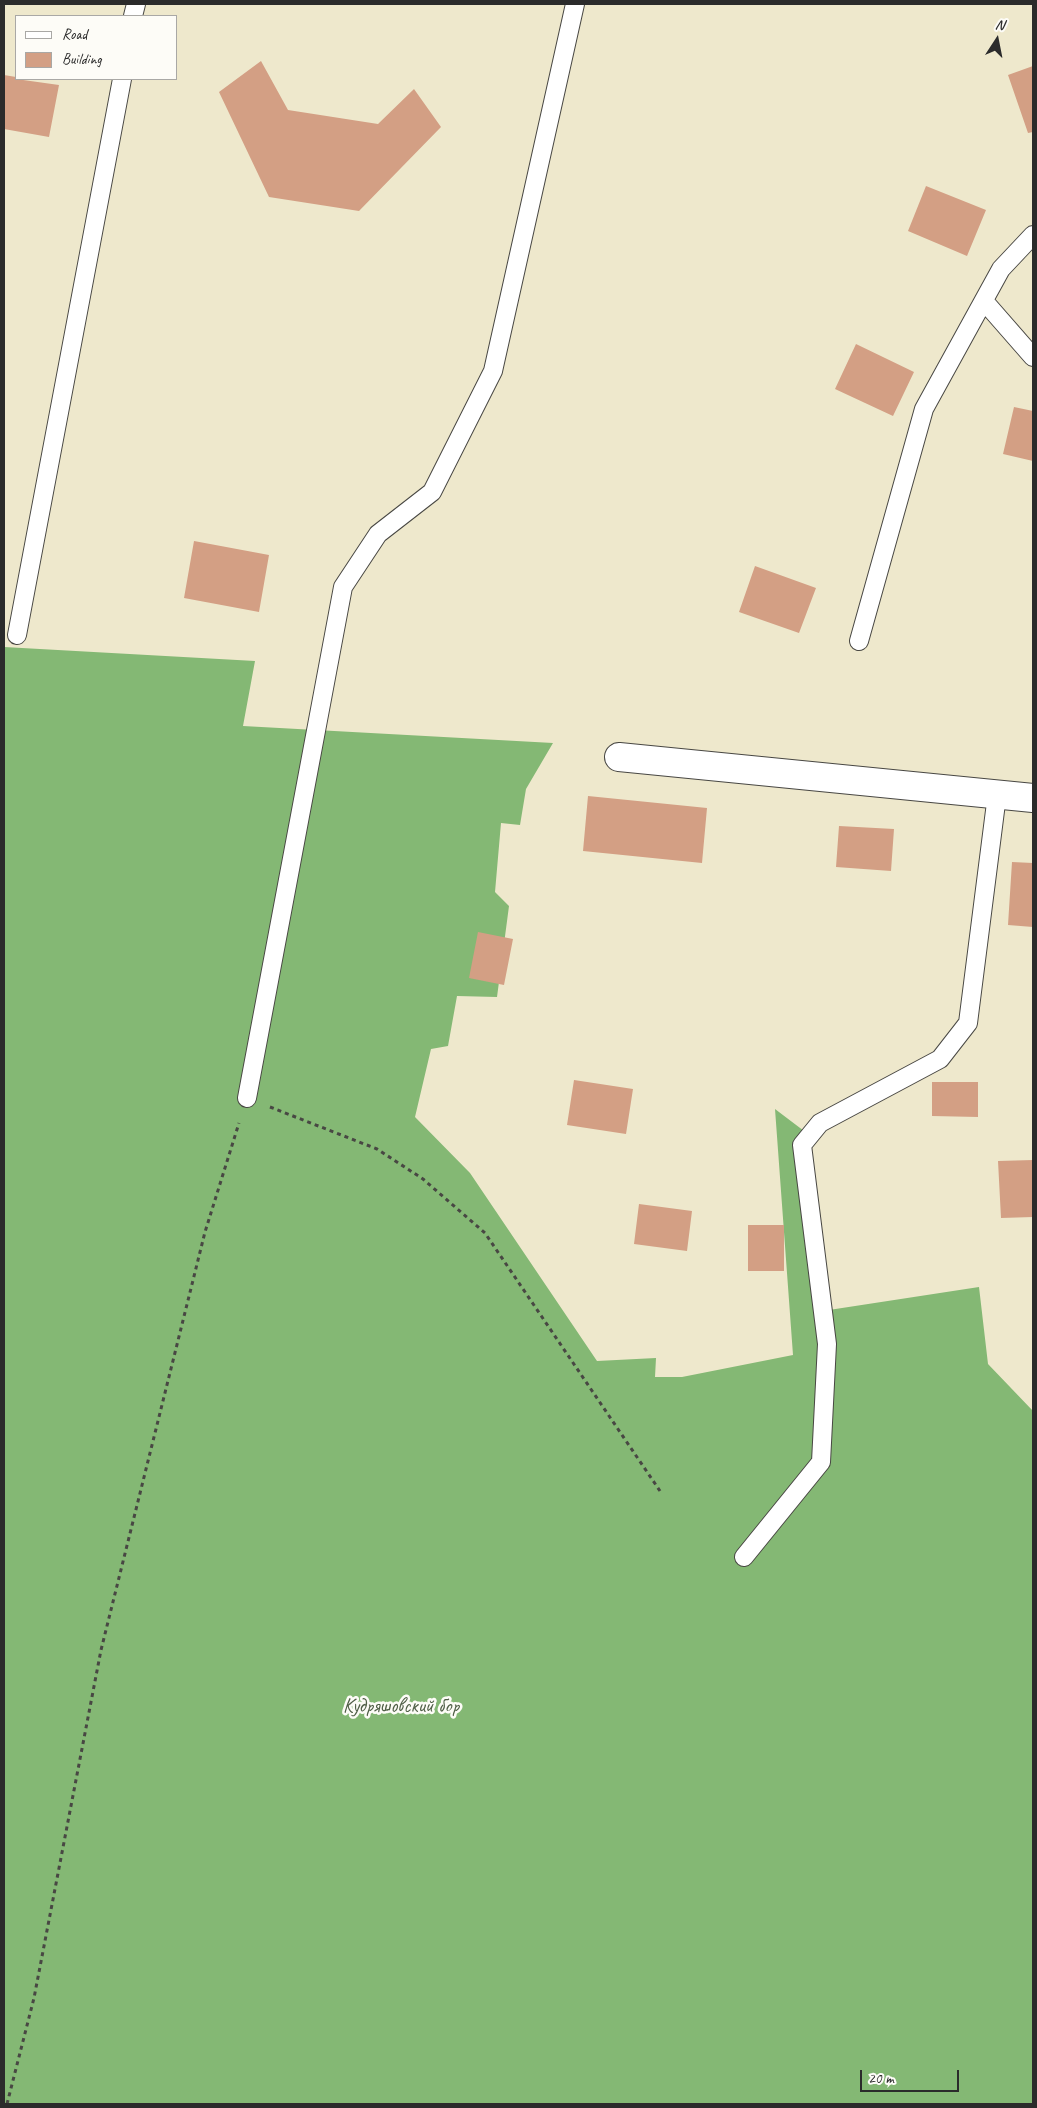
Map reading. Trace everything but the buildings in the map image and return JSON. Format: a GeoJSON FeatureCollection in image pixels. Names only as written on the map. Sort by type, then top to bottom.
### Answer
{"type":"FeatureCollection","features":[{"type":"Feature","properties":{"kind":"street"},"geometry":{"type":"LineString","coordinates":[[619,757],[1033,798]]}},
{"type":"Feature","properties":{"kind":"lane"},"geometry":{"type":"LineString","coordinates":[[247,1098],[343,587],[378,534],[432,492],[493,371],[575,4]]}},
{"type":"Feature","properties":{"kind":"lane"},"geometry":{"type":"LineString","coordinates":[[17,635],[122,80]]}},
{"type":"Feature","properties":{"kind":"lane"},"geometry":{"type":"LineString","coordinates":[[859,641],[924,409],[1002,269],[1033,234]]}},
{"type":"Feature","properties":{"kind":"lane"},"geometry":{"type":"LineString","coordinates":[[984,301],[1033,357]]}},
{"type":"Feature","properties":{"kind":"lane"},"geometry":{"type":"LineString","coordinates":[[744,1557],[821,1462],[827,1344],[802,1145],[820,1122],[940,1059],[968,1023],[997,795]]}},
{"type":"Feature","properties":{"kind":"path"},"geometry":{"type":"LineString","coordinates":[[7,2104],[34,1998],[101,1650],[205,1232],[247,1098],[377,1149],[423,1180],[485,1233],[660,1491]]}},
{"type":"Feature","properties":{"kind":"green space","name":"Кудряшовский бор"},"geometry":{"type":"Polygon","coordinates":[[[4,647],[255,661],[243,726],[553,743],[526,789],[520,825],[501,823],[495,892],[509,906],[497,997],[457,996],[448,1046],[431,1049],[415,1117],[470,1173],[597,1361],[656,1358],[655,1377],[682,1377],[793,1355],[775,1109],[808,1134],[829,1310],[979,1287],[988,1364],[1033,1411],[1033,2104],[4,2104],[4,647]]]}}]}
